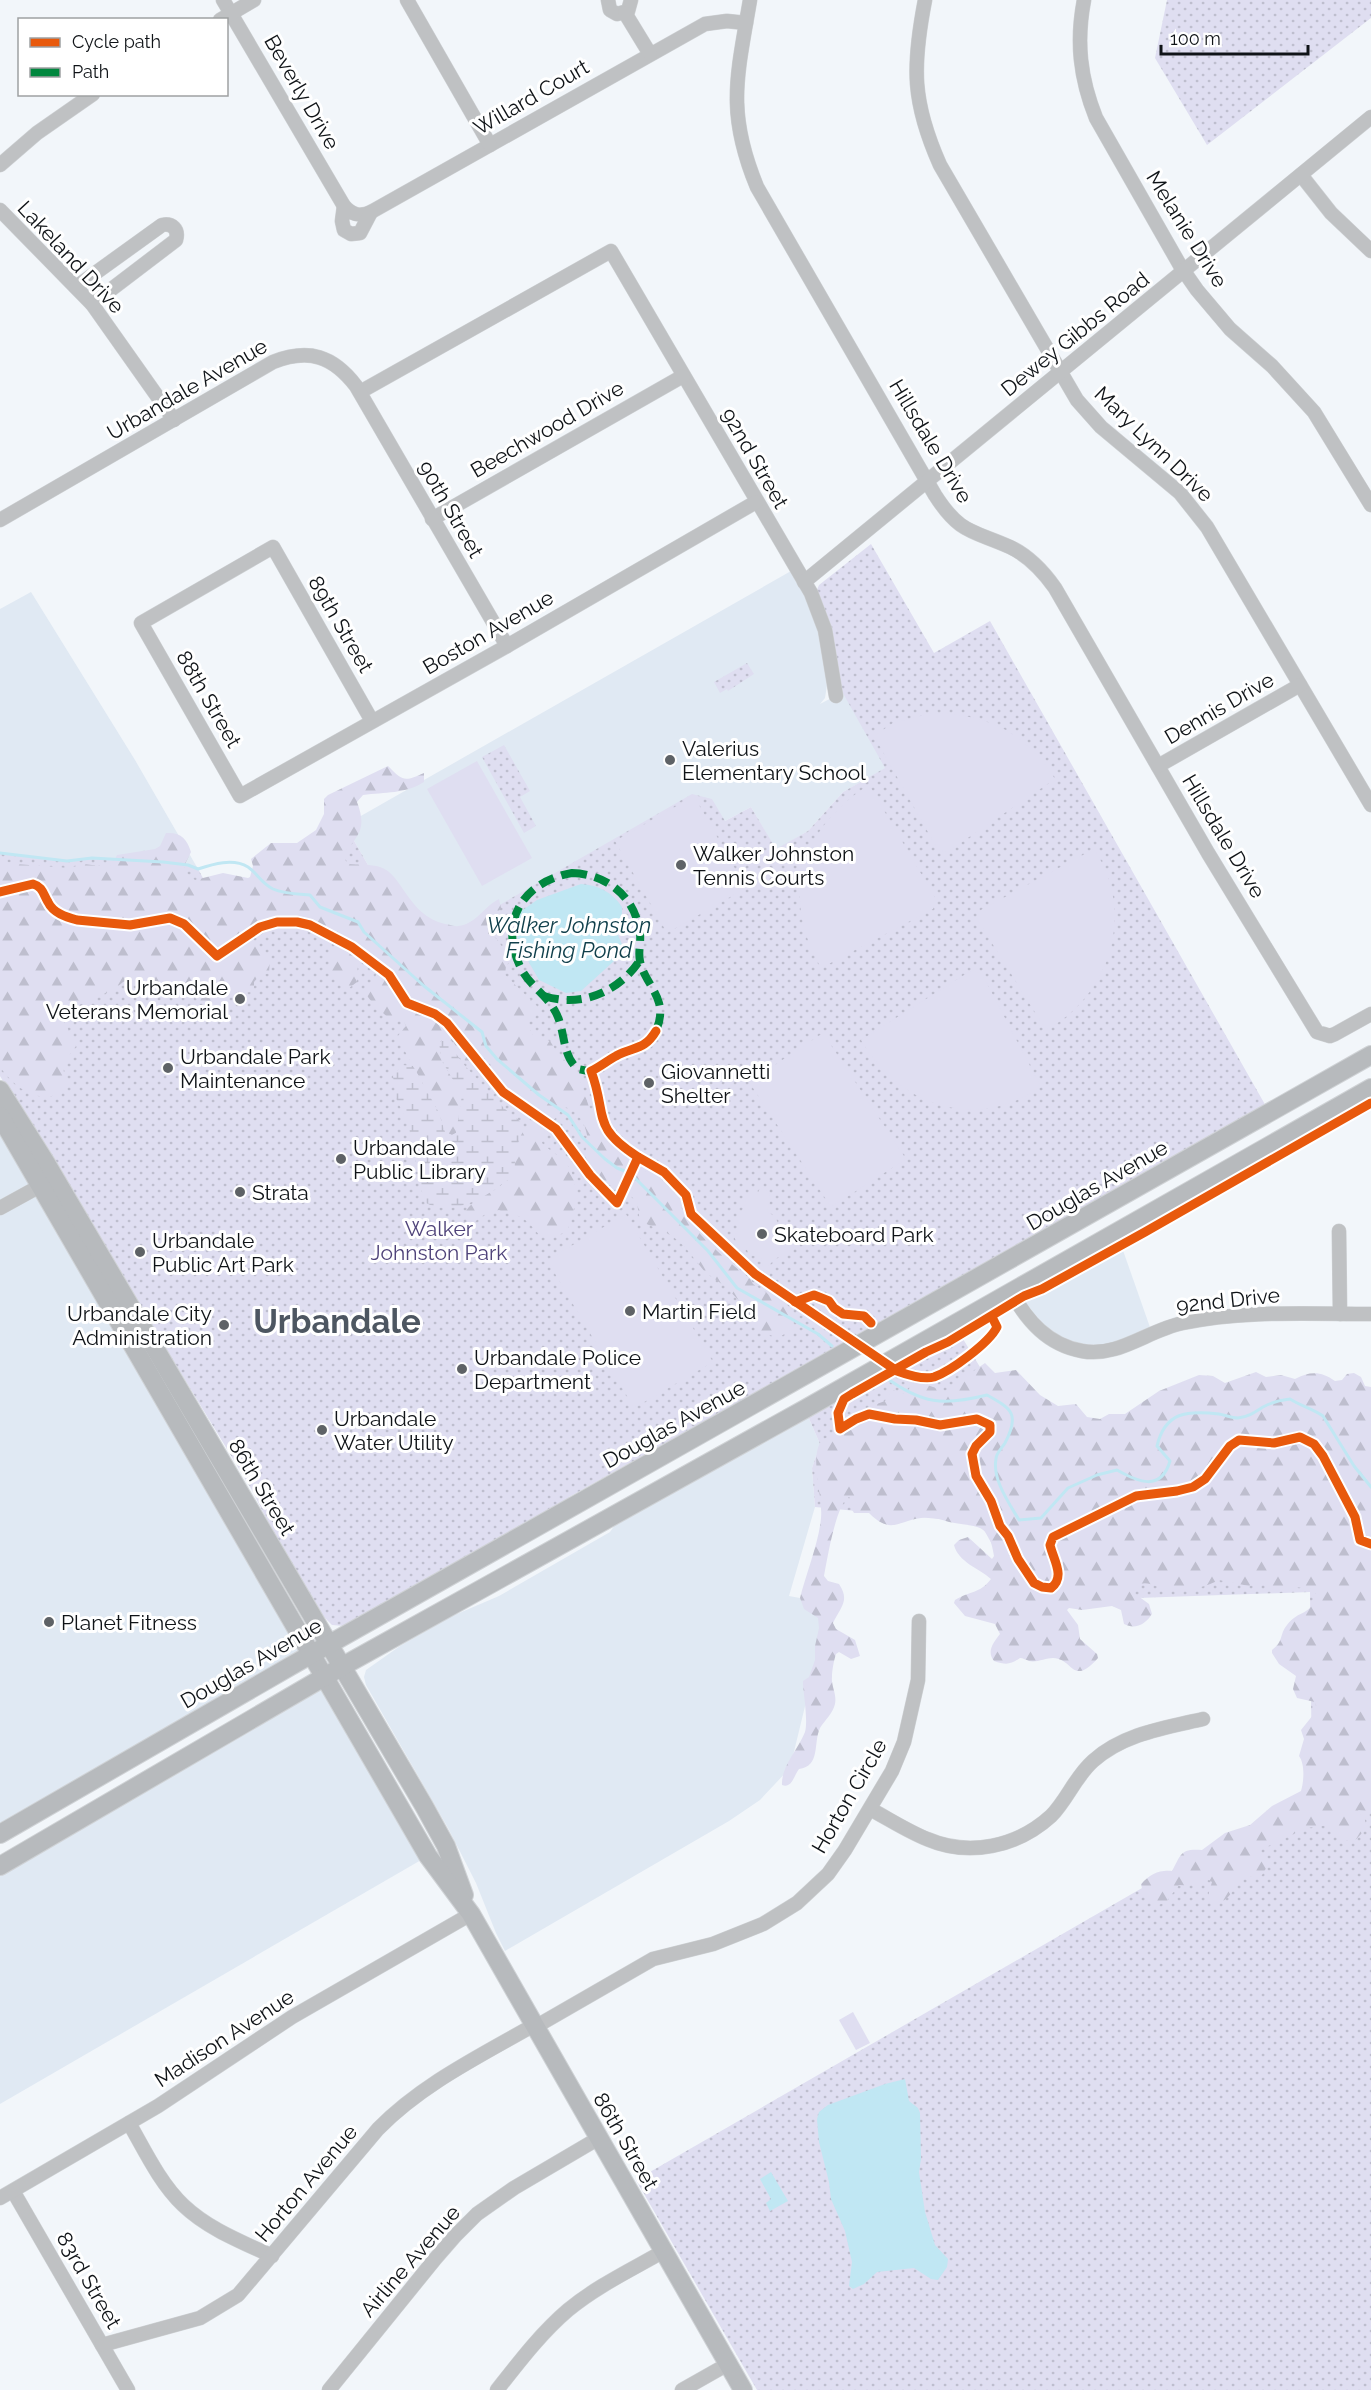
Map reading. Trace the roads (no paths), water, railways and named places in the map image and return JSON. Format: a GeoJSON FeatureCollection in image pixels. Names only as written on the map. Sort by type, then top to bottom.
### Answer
{"type":"FeatureCollection","features":[{"type":"Feature","properties":{"kind":"main road","name":"Douglas Avenue"},"geometry":{"type":"LineString","coordinates":[[0,1834],[70,1791],[1371,1055]]}},
{"type":"Feature","properties":{"kind":"main road"},"geometry":{"type":"LineString","coordinates":[[0,1866],[325,1676],[1371,1088]]}},
{"type":"Feature","properties":{"kind":"main road","name":"86th Street"},"geometry":{"type":"LineString","coordinates":[[0,1090],[28,1132],[205,1435],[331,1644],[446,1846],[471,1914]]}},
{"type":"Feature","properties":{"kind":"main road","name":"86th Street"},"geometry":{"type":"LineString","coordinates":[[0,1116],[428,1856],[471,1914],[743,2390]]}},
{"type":"Feature","properties":{"kind":"main road"},"geometry":{"type":"LineString","coordinates":[[26,1850],[34,1841],[74,1816],[78,1810],[77,1802],[70,1791]]}},
{"type":"Feature","properties":{"kind":"street","name":"Beverly Drive"},"geometry":{"type":"LineString","coordinates":[[223,0],[225,16]]}},
{"type":"Feature","properties":{"kind":"street"},"geometry":{"type":"LineString","coordinates":[[225,16],[254,0]]}},
{"type":"Feature","properties":{"kind":"street"},"geometry":{"type":"LineString","coordinates":[[407,0],[490,145]]}},
{"type":"Feature","properties":{"kind":"street"},"geometry":{"type":"LineString","coordinates":[[608,0],[611,12],[617,15],[625,13],[630,8],[631,0]]}},
{"type":"Feature","properties":{"kind":"street","name":"Hillsdale Drive"},"geometry":{"type":"LineString","coordinates":[[750,0],[736,96],[739,136],[744,156],[757,187],[927,482],[945,510],[958,524],[974,534],[1010,548],[1029,559],[1045,574],[1055,588],[1314,1028],[1323,1035],[1330,1036],[1371,1014]]}},
{"type":"Feature","properties":{"kind":"street","name":"Mary Lynn Drive"},"geometry":{"type":"LineString","coordinates":[[925,0],[915,54],[915,75],[919,105],[927,135],[940,165],[1077,400],[1101,427],[1163,479],[1194,509],[1207,527],[1371,805]]}},
{"type":"Feature","properties":{"kind":"street","name":"Melanie Drive"},"geometry":{"type":"LineString","coordinates":[[1084,0],[1079,26],[1079,45],[1083,82],[1096,118],[1184,271],[1230,328],[1272,366],[1308,405],[1371,505]]}},
{"type":"Feature","properties":{"kind":"street"},"geometry":{"type":"LineString","coordinates":[[625,13],[650,54]]}},
{"type":"Feature","properties":{"kind":"street","name":"Beverly Drive"},"geometry":{"type":"LineString","coordinates":[[228,21],[344,206],[342,221],[344,230],[351,234]]}},
{"type":"Feature","properties":{"kind":"street","name":"Willard Court"},"geometry":{"type":"LineString","coordinates":[[351,234],[360,233],[371,212],[705,24],[727,21],[746,23]]}},
{"type":"Feature","properties":{"kind":"street"},"geometry":{"type":"LineString","coordinates":[[0,165],[37,133],[90,96]]}},
{"type":"Feature","properties":{"kind":"street","name":"Dewey Gibbs Road"},"geometry":{"type":"LineString","coordinates":[[804,582],[1371,117]]}},
{"type":"Feature","properties":{"kind":"street"},"geometry":{"type":"LineString","coordinates":[[1301,175],[1331,213],[1371,250]]}},
{"type":"Feature","properties":{"kind":"street"},"geometry":{"type":"LineString","coordinates":[[344,206],[357,215],[371,212]]}},
{"type":"Feature","properties":{"kind":"street","name":"Lakeland Drive"},"geometry":{"type":"LineString","coordinates":[[0,210],[92,303],[174,420]]}},
{"type":"Feature","properties":{"kind":"street"},"geometry":{"type":"LineString","coordinates":[[76,287],[162,225],[174,227],[176,240],[92,303]]}},
{"type":"Feature","properties":{"kind":"street","name":"92nd Street"},"geometry":{"type":"LineString","coordinates":[[360,392],[611,251],[804,582],[825,630],[836,696]]}},
{"type":"Feature","properties":{"kind":"street","name":"Urbandale Avenue"},"geometry":{"type":"LineString","coordinates":[[0,520],[273,362],[297,355],[310,355],[334,363],[344,371],[360,392]]}},
{"type":"Feature","properties":{"kind":"street","name":"Beechwood Drive"},"geometry":{"type":"LineString","coordinates":[[432,519],[683,376]]}},
{"type":"Feature","properties":{"kind":"street","name":"90th Street"},"geometry":{"type":"LineString","coordinates":[[360,392],[507,646]]}},
{"type":"Feature","properties":{"kind":"street","name":"Boston Avenue"},"geometry":{"type":"LineString","coordinates":[[240,796],[507,646],[756,502]]}},
{"type":"Feature","properties":{"kind":"street","name":"88th Street"},"geometry":{"type":"LineString","coordinates":[[240,796],[141,623],[273,548]]}},
{"type":"Feature","properties":{"kind":"street","name":"89th Street"},"geometry":{"type":"LineString","coordinates":[[273,548],[372,721]]}},
{"type":"Feature","properties":{"kind":"street","name":"Dennis Drive"},"geometry":{"type":"LineString","coordinates":[[1158,766],[1300,686]]}},
{"type":"Feature","properties":{"kind":"street"},"geometry":{"type":"LineString","coordinates":[[0,1208],[40,1186]]}},
{"type":"Feature","properties":{"kind":"street"},"geometry":{"type":"LineString","coordinates":[[1339,1232],[1340,1314]]}},
{"type":"Feature","properties":{"kind":"street","name":"92nd Drive"},"geometry":{"type":"LineString","coordinates":[[1011,1292],[1031,1323],[1067,1348],[1084,1352],[1121,1348],[1161,1329],[1216,1318],[1371,1314]]}},
{"type":"Feature","properties":{"kind":"street","name":"Horton Circle"},"geometry":{"type":"LineString","coordinates":[[534,2026],[653,1959],[739,1935],[780,1915],[797,1903],[828,1874],[892,1771],[913,1712],[918,1680],[919,1621]]}},
{"type":"Feature","properties":{"kind":"street"},"geometry":{"type":"LineString","coordinates":[[870,1809],[927,1839],[944,1844],[964,1848],[998,1845],[1032,1831],[1051,1816],[1084,1770],[1115,1745],[1150,1732],[1203,1719]]}},
{"type":"Feature","properties":{"kind":"street","name":"Madison Avenue"},"geometry":{"type":"LineString","coordinates":[[0,2198],[158,2106],[292,2017],[471,1914]]}},
{"type":"Feature","properties":{"kind":"street","name":"Horton Avenue"},"geometry":{"type":"LineString","coordinates":[[102,2345],[175,2326],[214,2312],[238,2295],[394,2112],[432,2085],[534,2026]]}},
{"type":"Feature","properties":{"kind":"street"},"geometry":{"type":"LineString","coordinates":[[129,2123],[159,2174],[185,2207],[208,2225],[272,2256]]}},
{"type":"Feature","properties":{"kind":"street","name":"Airline Avenue"},"geometry":{"type":"LineString","coordinates":[[329,2390],[435,2259],[477,2214],[514,2188],[599,2138]]}},
{"type":"Feature","properties":{"kind":"street","name":"83rd Street"},"geometry":{"type":"LineString","coordinates":[[13,2191],[128,2390]]}},
{"type":"Feature","properties":{"kind":"street"},"geometry":{"type":"LineString","coordinates":[[497,2390],[548,2328],[569,2310],[591,2293],[664,2251]]}},
{"type":"Feature","properties":{"kind":"street"},"geometry":{"type":"LineString","coordinates":[[682,2390],[728,2364]]}},
{"type":"Feature","properties":{"kind":"water","name":"Walker Johnston Fishing Pond"},"geometry":{"type":"Polygon","coordinates":[[[581,884],[605,891],[622,907],[622,915],[614,926],[625,951],[581,991],[566,993],[539,980],[519,945],[515,925],[520,912],[537,900],[581,884]]]}},
{"type":"Feature","properties":{"kind":"water"},"geometry":{"type":"Polygon","coordinates":[[[905,2079],[909,2101],[918,2108],[920,2113],[919,2172],[925,2212],[935,2245],[948,2259],[947,2267],[938,2280],[931,2279],[914,2268],[877,2272],[864,2284],[853,2289],[849,2286],[852,2262],[845,2231],[831,2199],[819,2142],[817,2119],[819,2112],[828,2105],[905,2079]]]}},
{"type":"Feature","properties":{"kind":"water"},"geometry":{"type":"Polygon","coordinates":[[[771,2172],[788,2201],[770,2211],[766,2203],[771,2199],[760,2179],[771,2172]]]}},
{"type":"Feature","properties":{"kind":"waterway"},"geometry":{"type":"LineString","coordinates":[[0,853],[67,861],[92,858],[163,862],[188,865],[198,869],[230,862],[242,864],[273,889],[286,893],[310,895],[320,907],[358,922],[364,932],[424,986],[482,1032],[486,1046],[497,1059],[539,1095],[568,1115],[582,1137],[605,1159],[617,1168],[630,1173],[708,1251],[737,1288],[818,1334],[832,1346]]}},
{"type":"Feature","properties":{"kind":"waterway"},"geometry":{"type":"LineString","coordinates":[[885,1377],[910,1393],[933,1400],[958,1401],[987,1395],[1008,1409],[1011,1413],[1012,1425],[997,1455],[995,1467],[1002,1491],[1019,1520],[1041,1518],[1068,1488],[1097,1475],[1117,1470],[1141,1481],[1155,1481],[1166,1471],[1170,1461],[1157,1446],[1161,1435],[1166,1426],[1179,1416],[1187,1413],[1207,1413],[1238,1418],[1273,1403],[1290,1399],[1323,1416],[1354,1466],[1371,1487]]}},
{"type":"Feature","properties":{"kind":"place","name":"Valerius Elementary School"},"geometry":{"type":"Point","coordinates":[670,760]}},
{"type":"Feature","properties":{"kind":"place","name":"Walker Johnston Tennis Courts"},"geometry":{"type":"Point","coordinates":[681,865]}},
{"type":"Feature","properties":{"kind":"place","name":"Urbandale Veterans Memorial"},"geometry":{"type":"Point","coordinates":[240,999]}},
{"type":"Feature","properties":{"kind":"place","name":"Urbandale Park Maintenance"},"geometry":{"type":"Point","coordinates":[168,1068]}},
{"type":"Feature","properties":{"kind":"place","name":"Giovannetti Shelter"},"geometry":{"type":"Point","coordinates":[649,1083]}},
{"type":"Feature","properties":{"kind":"place","name":"Urbandale Public Library"},"geometry":{"type":"Point","coordinates":[341,1159]}},
{"type":"Feature","properties":{"kind":"place","name":"Strata"},"geometry":{"type":"Point","coordinates":[240,1192]}},
{"type":"Feature","properties":{"kind":"place","name":"Skateboard Park"},"geometry":{"type":"Point","coordinates":[762,1234]}},
{"type":"Feature","properties":{"kind":"place","name":"Urbandale Public Art Park"},"geometry":{"type":"Point","coordinates":[140,1252]}},
{"type":"Feature","properties":{"kind":"place","name":"Martin Field"},"geometry":{"type":"Point","coordinates":[630,1311]}},
{"type":"Feature","properties":{"kind":"place","name":"Urbandale City Administration"},"geometry":{"type":"Point","coordinates":[224,1325]}},
{"type":"Feature","properties":{"kind":"place","name":"Urbandale Police Department"},"geometry":{"type":"Point","coordinates":[462,1369]}},
{"type":"Feature","properties":{"kind":"place","name":"Urbandale Water Utility"},"geometry":{"type":"Point","coordinates":[322,1430]}},
{"type":"Feature","properties":{"kind":"place","name":"Planet Fitness"},"geometry":{"type":"Point","coordinates":[49,1622]}},
{"type":"Feature","properties":{"kind":"district","name":"Urbandale"},"geometry":{"type":"Point","coordinates":[337,1321]}},
{"type":"Feature","properties":{"kind":"park label","name":"Walker Johnston Park"},"geometry":{"type":"Point","coordinates":[439,1240]}}]}
